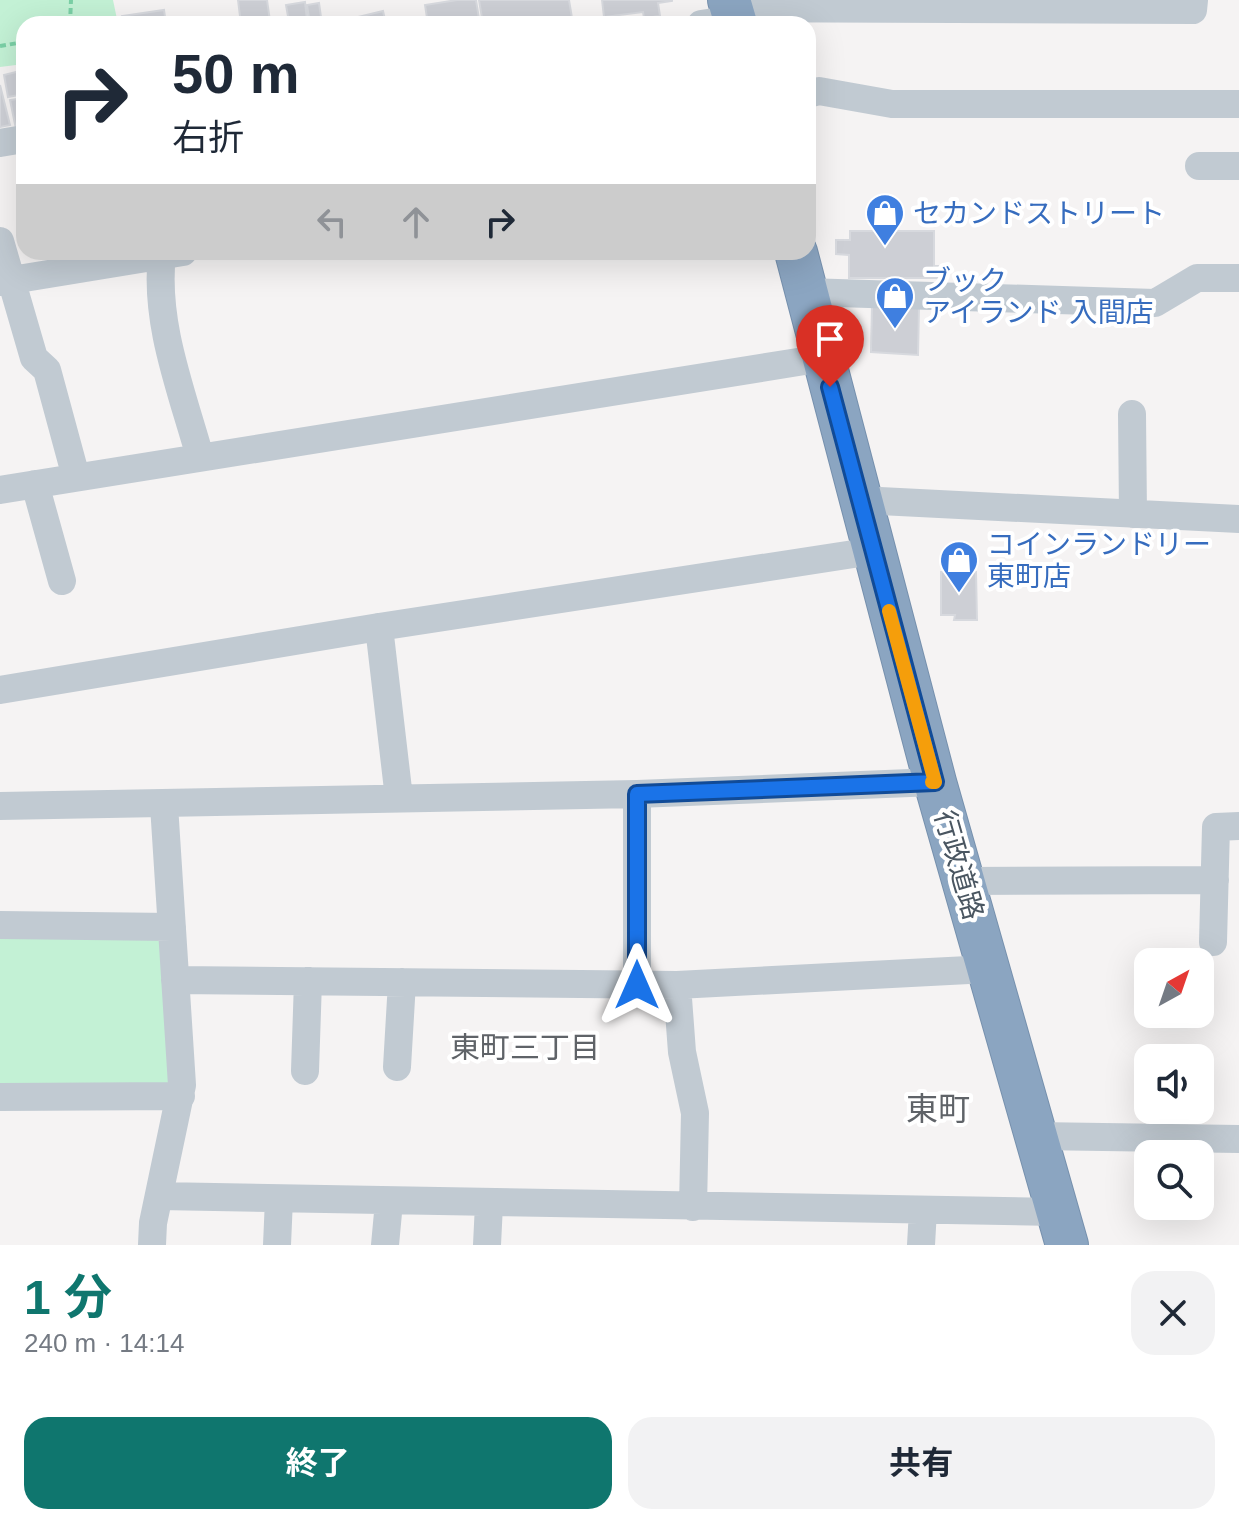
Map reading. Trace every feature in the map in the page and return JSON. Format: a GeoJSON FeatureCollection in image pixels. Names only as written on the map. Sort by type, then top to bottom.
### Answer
{"type":"FeatureCollection","features":[{"type":"Feature","properties":{"kind":"highway","name":"行政道路"},"geometry":{"type":"LineString","coordinates":[[798,260],[935,782],[1062,1229]]}},
{"type":"Feature","properties":{"kind":"street"},"geometry":{"type":"LineString","coordinates":[[726,15],[1193,10],[1194,0]]}},
{"type":"Feature","properties":{"kind":"street"},"geometry":{"type":"LineString","coordinates":[[816,92],[892,104],[1239,104]]}},
{"type":"Feature","properties":{"kind":"street"},"geometry":{"type":"LineString","coordinates":[[1199,166],[1239,166]]}},
{"type":"Feature","properties":{"kind":"street"},"geometry":{"type":"LineString","coordinates":[[0,241],[5,281],[34,358],[47,370],[76,477]]}},
{"type":"Feature","properties":{"kind":"street"},"geometry":{"type":"LineString","coordinates":[[5,281],[135,260]]}},
{"type":"Feature","properties":{"kind":"street"},"geometry":{"type":"LineString","coordinates":[[170,260],[158,289],[170,349],[200,457]]}},
{"type":"Feature","properties":{"kind":"street"},"geometry":{"type":"LineString","coordinates":[[806,292],[1155,303],[1197,278],[1239,278]]}},
{"type":"Feature","properties":{"kind":"street"},"geometry":{"type":"LineString","coordinates":[[0,490],[823,358]]}},
{"type":"Feature","properties":{"kind":"street"},"geometry":{"type":"LineString","coordinates":[[1132,414],[1133,514]]}},
{"type":"Feature","properties":{"kind":"street"},"geometry":{"type":"LineString","coordinates":[[35,484],[62,581]]}},
{"type":"Feature","properties":{"kind":"street"},"geometry":{"type":"LineString","coordinates":[[860,500],[1239,519]]}},
{"type":"Feature","properties":{"kind":"street"},"geometry":{"type":"LineString","coordinates":[[0,690],[379,627],[873,551]]}},
{"type":"Feature","properties":{"kind":"street"},"geometry":{"type":"LineString","coordinates":[[379,627],[399,798]]}},
{"type":"Feature","properties":{"kind":"street"},"geometry":{"type":"LineString","coordinates":[[0,806],[637,794],[935,782]]}},
{"type":"Feature","properties":{"kind":"street"},"geometry":{"type":"LineString","coordinates":[[637,794],[637,985]]}},
{"type":"Feature","properties":{"kind":"street"},"geometry":{"type":"LineString","coordinates":[[152,1245],[159,1196],[181,1096],[164,805]]}},
{"type":"Feature","properties":{"kind":"street"},"geometry":{"type":"LineString","coordinates":[[1213,942],[1216,827],[1239,826]]}},
{"type":"Feature","properties":{"kind":"street"},"geometry":{"type":"LineString","coordinates":[[963,881],[1215,880]]}},
{"type":"Feature","properties":{"kind":"street"},"geometry":{"type":"LineString","coordinates":[[0,925],[172,927]]}},
{"type":"Feature","properties":{"kind":"street"},"geometry":{"type":"LineString","coordinates":[[175,980],[677,985],[988,969]]}},
{"type":"Feature","properties":{"kind":"street"},"geometry":{"type":"LineString","coordinates":[[305,1071],[308,981]]}},
{"type":"Feature","properties":{"kind":"street"},"geometry":{"type":"LineString","coordinates":[[397,1067],[402,982]]}},
{"type":"Feature","properties":{"kind":"street"},"geometry":{"type":"LineString","coordinates":[[677,985],[682,1052],[695,1113],[693,1207]]}},
{"type":"Feature","properties":{"kind":"street"},"geometry":{"type":"LineString","coordinates":[[0,1097],[181,1096]]}},
{"type":"Feature","properties":{"kind":"street"},"geometry":{"type":"LineString","coordinates":[[1035,1136],[1239,1139]]}},
{"type":"Feature","properties":{"kind":"street"},"geometry":{"type":"LineString","coordinates":[[159,1196],[923,1210],[1062,1229]]}},
{"type":"Feature","properties":{"kind":"street"},"geometry":{"type":"LineString","coordinates":[[277,1245],[279,1199]]}},
{"type":"Feature","properties":{"kind":"street"},"geometry":{"type":"LineString","coordinates":[[385,1245],[389,1202]]}},
{"type":"Feature","properties":{"kind":"street"},"geometry":{"type":"LineString","coordinates":[[487,1245],[489,1204]]}},
{"type":"Feature","properties":{"kind":"street"},"geometry":{"type":"LineString","coordinates":[[921,1245],[923,1210]]}},
{"type":"Feature","properties":{"kind":"green space"},"geometry":{"type":"Polygon","coordinates":[[[0,0],[113,0],[116,16],[16,16],[16,65],[0,67],[0,0]]]}},
{"type":"Feature","properties":{"kind":"green space"},"geometry":{"type":"Polygon","coordinates":[[[0,938],[156,939],[165,946],[173,1079],[165,1088],[0,1087],[0,938]]]}},
{"type":"Feature","properties":{"kind":"building"},"geometry":{"type":"Polygon","coordinates":[[[238,0],[267,0],[269,16],[240,16],[238,0]]]}},
{"type":"Feature","properties":{"kind":"building"},"geometry":{"type":"Polygon","coordinates":[[[476,0],[479,16],[427,16],[425,5],[476,0]]]}},
{"type":"Feature","properties":{"kind":"building"},"geometry":{"type":"Polygon","coordinates":[[[479,0],[569,0],[572,16],[482,16],[479,0]]]}},
{"type":"Feature","properties":{"kind":"building"},"geometry":{"type":"Polygon","coordinates":[[[602,0],[672,0],[658,3],[660,16],[644,16],[643,12],[604,16],[602,0]]]}},
{"type":"Feature","properties":{"kind":"building"},"geometry":{"type":"Polygon","coordinates":[[[305,2],[307,16],[288,16],[286,5],[305,2]]]}},
{"type":"Feature","properties":{"kind":"building"},"geometry":{"type":"Polygon","coordinates":[[[319,3],[321,16],[309,16],[307,5],[319,3]]]}},
{"type":"Feature","properties":{"kind":"building"},"geometry":{"type":"Polygon","coordinates":[[[164,10],[165,16],[122,16],[164,10]]]}},
{"type":"Feature","properties":{"kind":"building"},"geometry":{"type":"Polygon","coordinates":[[[383,11],[384,16],[362,16],[383,11]]]}},
{"type":"Feature","properties":{"kind":"building"},"geometry":{"type":"Polygon","coordinates":[[[16,72],[16,96],[8,97],[4,75],[16,72]]]}},
{"type":"Feature","properties":{"kind":"building"},"geometry":{"type":"Polygon","coordinates":[[[0,85],[10,125],[0,127],[0,85]]]}},
{"type":"Feature","properties":{"kind":"building"},"geometry":{"type":"Polygon","coordinates":[[[16,99],[16,129],[10,100],[16,99]]]}},
{"type":"Feature","properties":{"kind":"building","name":"セカンドストリート"},"geometry":{"type":"Polygon","coordinates":[[[850,231],[934,231],[934,266],[947,266],[947,278],[849,278],[849,255],[836,254],[836,240],[850,240],[850,231]]]}},
{"type":"Feature","properties":{"kind":"building","name":"ブック アイランド 入間店"},"geometry":{"type":"Polygon","coordinates":[[[872,306],[919,307],[918,355],[871,352],[872,306]]]}},
{"type":"Feature","properties":{"kind":"building","name":"コインランドリー 東町店"},"geometry":{"type":"Polygon","coordinates":[[[941,572],[976,572],[977,620],[954,620],[955,615],[941,615],[941,572]]]}},
{"type":"Feature","properties":{"kind":"slow traffic"},"geometry":{"type":"LineString","coordinates":[[889,611],[935,782],[932,782]]}},
{"type":"Feature","properties":{"kind":"place","name":"セカンドストリート"},"geometry":{"type":"Point","coordinates":[885,247]}},
{"type":"Feature","properties":{"kind":"place","name":"ブック アイランド 入間店"},"geometry":{"type":"Point","coordinates":[895,330]}},
{"type":"Feature","properties":{"kind":"place","name":"コインランドリー 東町店"},"geometry":{"type":"Point","coordinates":[959,594]}},
{"type":"Feature","properties":{"kind":"district","name":"東町三丁目"},"geometry":{"type":"Point","coordinates":[525,1047]}},
{"type":"Feature","properties":{"kind":"district","name":"東町"},"geometry":{"type":"Point","coordinates":[938,1109]}},
{"type":"Feature","properties":{"kind":"route"},"geometry":{"type":"LineString","coordinates":[[637,985],[637,794],[935,782],[830,387]]}}]}
